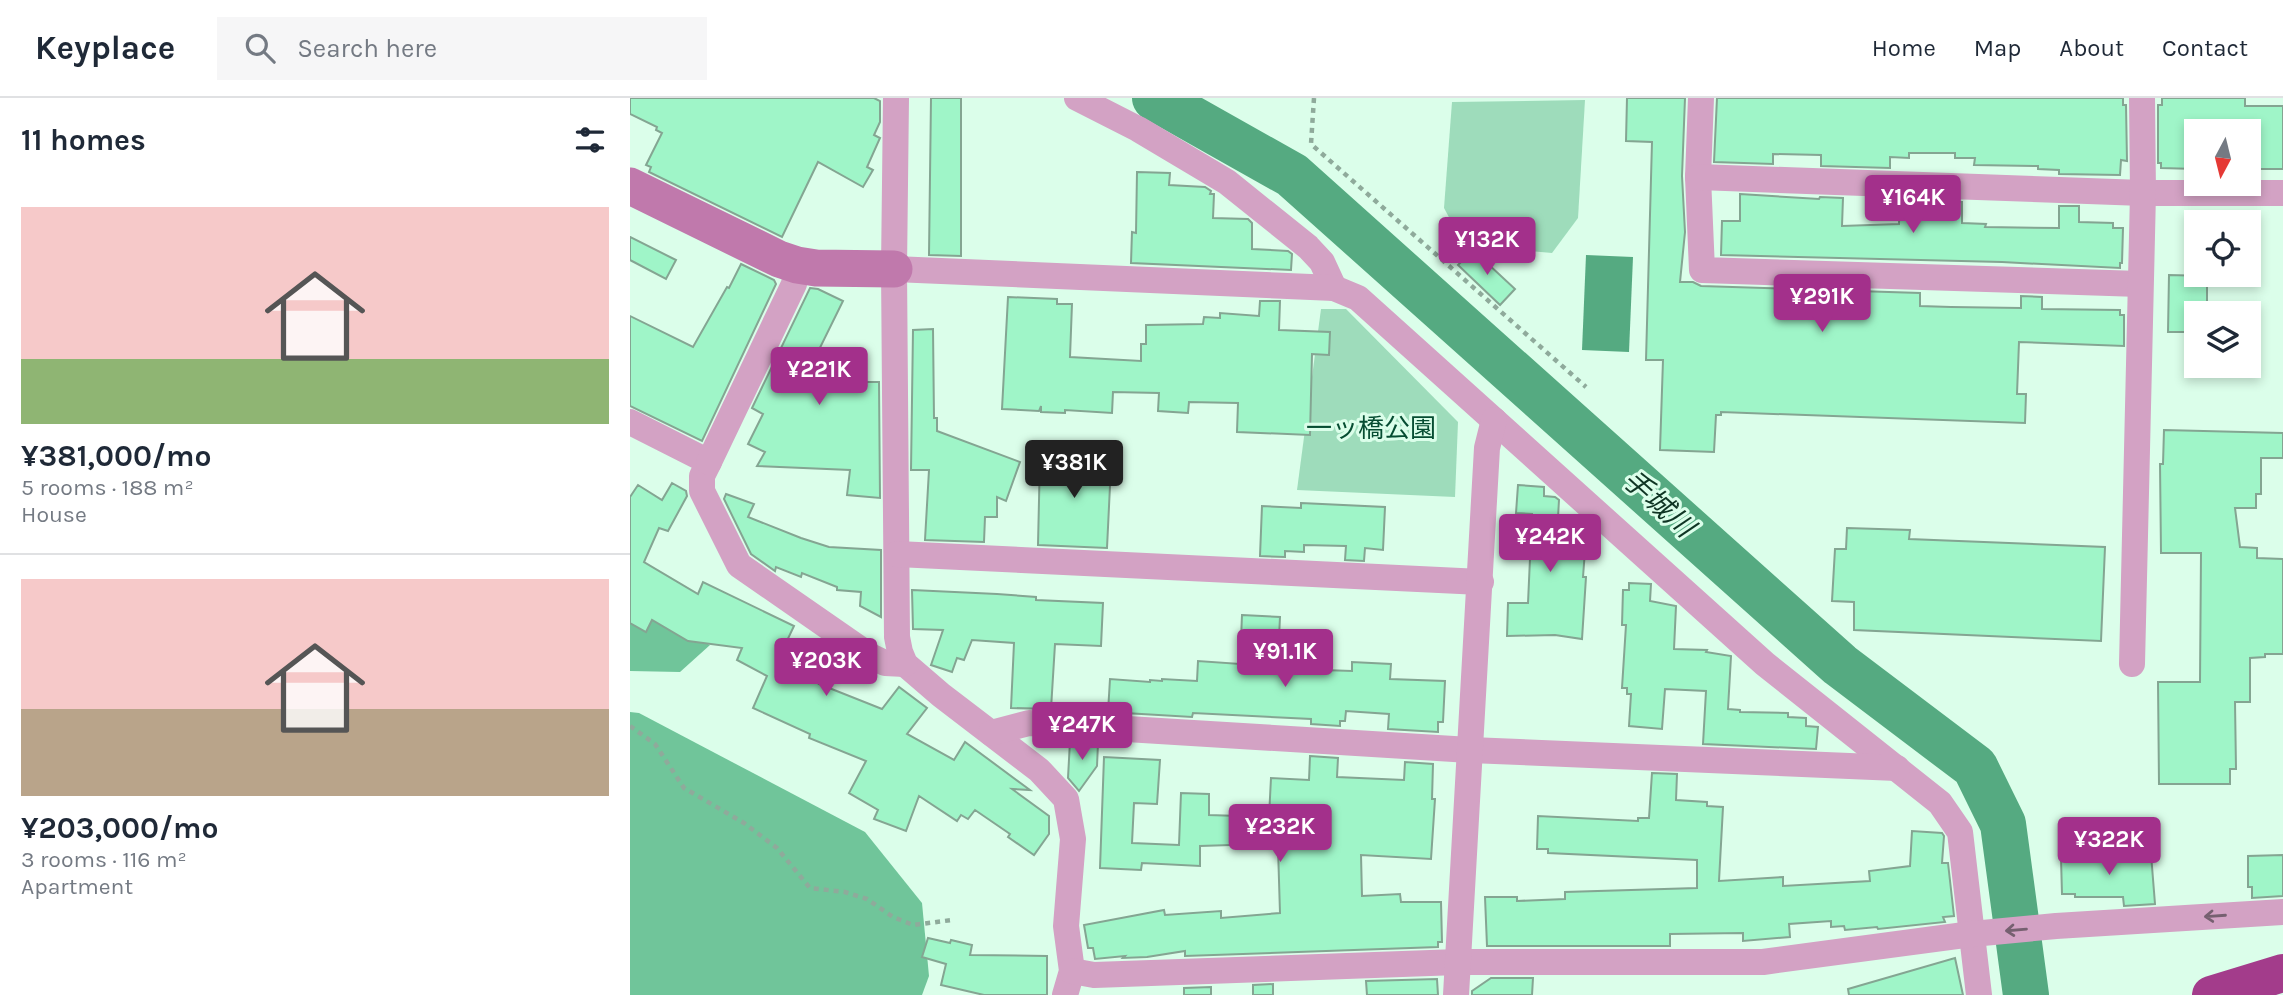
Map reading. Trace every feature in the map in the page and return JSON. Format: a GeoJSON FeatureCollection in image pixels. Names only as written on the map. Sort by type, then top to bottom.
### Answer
{"type":"FeatureCollection","features":[{"type":"Feature","properties":{"kind":"highway"},"geometry":{"type":"LineString","coordinates":[[2211,995],[2283,973]]}},
{"type":"Feature","properties":{"kind":"street"},"geometry":{"type":"LineString","coordinates":[[896,98],[894,269],[897,638],[905,664],[1039,770],[1066,799],[1073,839],[1066,926],[1069,983],[1094,975],[1458,962],[1763,962],[1978,933],[2283,912]]}},
{"type":"Feature","properties":{"kind":"street"},"geometry":{"type":"LineString","coordinates":[[1077,98],[1138,129],[1227,182],[1308,247],[1322,262],[1334,288]]}},
{"type":"Feature","properties":{"kind":"street"},"geometry":{"type":"LineString","coordinates":[[1702,98],[1698,177],[1702,270],[2140,284]]}},
{"type":"Feature","properties":{"kind":"street"},"geometry":{"type":"LineString","coordinates":[[2132,664],[2143,98]]}},
{"type":"Feature","properties":{"kind":"street"},"geometry":{"type":"LineString","coordinates":[[1698,177],[2143,193],[2283,192]]}},
{"type":"Feature","properties":{"kind":"street"},"geometry":{"type":"LineString","coordinates":[[630,186],[779,259],[797,265],[1334,288],[1358,298],[1765,664],[1940,803],[1960,832],[1978,933],[1979,995]]}},
{"type":"Feature","properties":{"kind":"street"},"geometry":{"type":"LineString","coordinates":[[797,265],[794,284],[702,476],[702,491],[738,565],[870,656],[885,663],[905,664]]}},
{"type":"Feature","properties":{"kind":"street"},"geometry":{"type":"LineString","coordinates":[[1456,995],[1487,448],[1494,420]]}},
{"type":"Feature","properties":{"kind":"street"},"geometry":{"type":"LineString","coordinates":[[630,422],[709,462]]}},
{"type":"Feature","properties":{"kind":"street"},"geometry":{"type":"LineString","coordinates":[[897,554],[1481,582]]}},
{"type":"Feature","properties":{"kind":"street"},"geometry":{"type":"LineString","coordinates":[[991,733],[1029,723],[1470,750],[1897,768]]}},
{"type":"Feature","properties":{"kind":"path"},"geometry":{"type":"LineString","coordinates":[[1314,98],[1311,144],[1586,387]]}},
{"type":"Feature","properties":{"kind":"path"},"geometry":{"type":"LineString","coordinates":[[630,726],[655,744],[684,788],[744,823],[777,848],[810,888],[845,892],[867,899],[893,917],[913,925],[952,920]]}},
{"type":"Feature","properties":{"kind":"green space"},"geometry":{"type":"Polygon","coordinates":[[[1585,100],[1578,218],[1552,253],[1464,245],[1444,208],[1452,102],[1585,100]]]}},
{"type":"Feature","properties":{"kind":"green space","name":"一ッ橋公園"},"geometry":{"type":"Polygon","coordinates":[[[1321,309],[1346,309],[1458,422],[1455,497],[1297,490],[1321,309]]]}},
{"type":"Feature","properties":{"kind":"shaded area"},"geometry":{"type":"Polygon","coordinates":[[[1586,255],[1633,257],[1629,352],[1582,350],[1586,255]]]}},
{"type":"Feature","properties":{"kind":"shaded area"},"geometry":{"type":"Polygon","coordinates":[[[630,613],[653,617],[710,645],[680,672],[630,671],[630,613]]]}},
{"type":"Feature","properties":{"kind":"shaded area"},"geometry":{"type":"Polygon","coordinates":[[[630,712],[639,713],[865,832],[922,903],[929,976],[922,995],[630,995],[630,712]]]}},
{"type":"Feature","properties":{"kind":"building"},"geometry":{"type":"Polygon","coordinates":[[[630,98],[874,98],[880,101],[880,122],[874,135],[880,138],[867,167],[873,170],[863,187],[818,162],[782,237],[649,172],[651,167],[646,165],[662,133],[656,130],[657,127],[630,114],[630,98]]]}},
{"type":"Feature","properties":{"kind":"building"},"geometry":{"type":"Polygon","coordinates":[[[931,98],[961,98],[961,256],[929,255],[931,98]]]}},
{"type":"Feature","properties":{"kind":"building"},"geometry":{"type":"Polygon","coordinates":[[[1627,98],[1685,98],[1682,176],[1685,232],[1680,282],[1693,282],[1701,286],[1920,293],[1920,306],[2021,308],[2021,296],[2042,297],[2042,309],[2120,310],[2120,315],[2124,315],[2124,346],[2019,342],[2017,394],[2026,394],[2025,423],[1721,412],[1721,415],[1716,415],[1714,452],[1660,450],[1663,360],[1646,360],[1652,142],[1626,141],[1627,98]]]}},
{"type":"Feature","properties":{"kind":"building"},"geometry":{"type":"Polygon","coordinates":[[[1717,98],[2123,98],[2123,105],[2126,105],[2127,161],[2121,160],[2120,175],[2059,174],[2059,170],[2038,169],[2038,166],[1974,165],[1975,158],[1955,158],[1955,153],[1909,153],[1909,158],[1890,157],[1890,168],[1821,166],[1821,155],[1773,154],[1773,164],[1714,162],[1717,98]]]}},
{"type":"Feature","properties":{"kind":"building"},"geometry":{"type":"Polygon","coordinates":[[[2162,98],[2245,98],[2245,106],[2283,106],[2283,169],[2261,169],[2261,119],[2184,119],[2184,169],[2161,168],[2161,163],[2158,163],[2158,105],[2162,105],[2162,98]]]}},
{"type":"Feature","properties":{"kind":"building"},"geometry":{"type":"Polygon","coordinates":[[[1137,172],[1170,173],[1169,185],[1205,187],[1211,191],[1210,194],[1214,194],[1213,218],[1248,219],[1252,223],[1252,249],[1288,251],[1292,254],[1291,270],[1131,263],[1132,232],[1136,233],[1137,172]]]}},
{"type":"Feature","properties":{"kind":"building"},"geometry":{"type":"Polygon","coordinates":[[[1740,194],[1843,198],[1842,226],[1899,224],[1900,200],[1962,202],[1962,223],[1986,224],[1985,227],[2059,228],[2059,206],[2079,206],[2079,222],[2113,223],[2113,228],[2123,228],[2122,263],[2120,268],[2002,262],[1721,255],[1722,221],[1740,221],[1740,194]]]}},
{"type":"Feature","properties":{"kind":"building"},"geometry":{"type":"Polygon","coordinates":[[[630,237],[676,260],[666,279],[630,260],[630,237]]]}},
{"type":"Feature","properties":{"kind":"building"},"geometry":{"type":"Polygon","coordinates":[[[1473,250],[1515,289],[1500,305],[1458,265],[1473,250]]]}},
{"type":"Feature","properties":{"kind":"building"},"geometry":{"type":"Polygon","coordinates":[[[741,264],[774,280],[776,284],[702,441],[630,406],[630,316],[693,347],[741,264]]]}},
{"type":"Feature","properties":{"kind":"building"},"geometry":{"type":"Polygon","coordinates":[[[2169,275],[2184,275],[2184,287],[2207,287],[2207,301],[2184,301],[2184,332],[2168,332],[2169,275]]]}},
{"type":"Feature","properties":{"kind":"building"},"geometry":{"type":"Polygon","coordinates":[[[810,288],[843,301],[808,372],[847,371],[847,375],[858,375],[858,382],[879,382],[880,498],[847,495],[850,470],[757,466],[765,452],[748,444],[763,414],[752,408],[810,288]]]}},
{"type":"Feature","properties":{"kind":"building"},"geometry":{"type":"Polygon","coordinates":[[[1008,297],[1057,299],[1057,304],[1072,304],[1070,357],[1141,361],[1141,344],[1146,344],[1146,325],[1203,324],[1204,317],[1220,318],[1220,313],[1259,316],[1260,301],[1280,301],[1279,330],[1330,332],[1329,355],[1312,354],[1310,435],[1237,432],[1238,403],[1189,402],[1188,413],[1158,411],[1159,393],[1113,392],[1112,413],[1065,410],[1065,413],[1041,412],[1041,406],[1039,411],[1002,409],[1008,297]]]}},
{"type":"Feature","properties":{"kind":"building"},"geometry":{"type":"Polygon","coordinates":[[[933,329],[934,418],[937,418],[937,431],[1020,462],[1006,501],[997,497],[997,517],[985,517],[984,542],[925,540],[929,470],[911,470],[913,330],[933,329]]]}},
{"type":"Feature","properties":{"kind":"building"},"geometry":{"type":"Polygon","coordinates":[[[2164,430],[2283,433],[2283,458],[2261,458],[2261,494],[2256,494],[2256,508],[2235,508],[2240,547],[2257,548],[2257,558],[2283,559],[2283,654],[2265,654],[2265,657],[2250,658],[2250,702],[2235,702],[2236,769],[2230,769],[2230,784],[2159,784],[2158,682],[2200,682],[2201,553],[2161,553],[2160,464],[2163,464],[2164,430]]]}},
{"type":"Feature","properties":{"kind":"building"},"geometry":{"type":"Polygon","coordinates":[[[1044,452],[1105,455],[1104,465],[1111,465],[1107,548],[1038,545],[1040,457],[1044,457],[1044,452]]]}},
{"type":"Feature","properties":{"kind":"building"},"geometry":{"type":"Polygon","coordinates":[[[672,483],[686,491],[687,496],[668,531],[659,528],[644,562],[698,594],[703,582],[794,626],[783,649],[828,670],[819,684],[882,709],[899,687],[927,708],[907,734],[954,760],[965,742],[1030,790],[1012,789],[1049,816],[1049,834],[1034,855],[1008,837],[1010,834],[975,810],[968,819],[961,815],[957,821],[919,796],[906,831],[874,819],[878,810],[849,793],[866,761],[809,738],[810,734],[753,708],[767,676],[737,660],[742,648],[688,641],[652,620],[646,632],[630,623],[630,497],[638,485],[662,500],[672,483]]]}},
{"type":"Feature","properties":{"kind":"building"},"geometry":{"type":"Polygon","coordinates":[[[1518,485],[1544,487],[1544,496],[1559,500],[1557,535],[1586,537],[1582,639],[1555,635],[1507,636],[1508,603],[1528,603],[1532,514],[1516,513],[1518,485]]]}},
{"type":"Feature","properties":{"kind":"building"},"geometry":{"type":"Polygon","coordinates":[[[726,494],[754,504],[748,517],[801,538],[829,547],[881,550],[881,617],[860,606],[861,592],[837,590],[837,587],[802,573],[801,577],[776,567],[775,571],[751,554],[724,499],[726,494]]]}},
{"type":"Feature","properties":{"kind":"building"},"geometry":{"type":"Polygon","coordinates":[[[1301,503],[1385,507],[1383,550],[1365,548],[1364,561],[1345,560],[1346,546],[1304,545],[1304,552],[1285,551],[1285,557],[1260,556],[1262,506],[1301,508],[1301,503]]]}},
{"type":"Feature","properties":{"kind":"building"},"geometry":{"type":"Polygon","coordinates":[[[1847,528],[1910,530],[1909,539],[2105,547],[2101,641],[1854,630],[1854,602],[1832,601],[1835,549],[1846,549],[1847,528]]]}},
{"type":"Feature","properties":{"kind":"building"},"geometry":{"type":"Polygon","coordinates":[[[1629,583],[1651,584],[1650,601],[1676,606],[1674,649],[1707,650],[1706,652],[1731,656],[1728,709],[1740,712],[1788,713],[1788,717],[1806,718],[1806,726],[1818,727],[1816,749],[1703,744],[1706,691],[1665,689],[1662,729],[1629,726],[1631,694],[1627,694],[1627,688],[1622,688],[1626,625],[1622,625],[1623,590],[1629,590],[1629,583]]]}},
{"type":"Feature","properties":{"kind":"building"},"geometry":{"type":"Polygon","coordinates":[[[912,590],[1103,603],[1101,646],[1055,644],[1051,709],[1011,708],[1014,643],[972,640],[964,660],[957,658],[952,672],[931,665],[943,630],[913,629],[912,590]]]}},
{"type":"Feature","properties":{"kind":"building"},"geometry":{"type":"Polygon","coordinates":[[[1242,615],[1280,617],[1278,658],[1294,660],[1293,669],[1352,671],[1352,662],[1391,664],[1390,679],[1445,681],[1443,722],[1438,722],[1438,732],[1388,729],[1389,714],[1346,711],[1345,721],[1340,721],[1340,726],[1311,724],[1311,719],[1193,713],[1192,717],[1108,712],[1110,679],[1197,681],[1198,661],[1240,664],[1242,615]]]}},
{"type":"Feature","properties":{"kind":"building"},"geometry":{"type":"Polygon","coordinates":[[[1070,741],[1098,743],[1097,766],[1079,791],[1068,778],[1070,741]]]}},
{"type":"Feature","properties":{"kind":"building"},"geometry":{"type":"Polygon","coordinates":[[[1310,756],[1338,758],[1337,777],[1404,780],[1405,762],[1433,764],[1432,799],[1435,799],[1431,859],[1361,855],[1362,896],[1400,894],[1401,902],[1441,902],[1442,942],[1438,942],[1438,947],[1185,956],[1185,951],[1147,957],[1095,959],[1093,948],[1088,948],[1084,925],[1164,910],[1165,915],[1221,911],[1221,918],[1280,913],[1278,848],[1262,848],[1262,844],[1200,846],[1200,866],[1142,863],[1141,870],[1100,868],[1104,757],[1160,760],[1157,804],[1134,803],[1132,843],[1179,845],[1181,793],[1209,794],[1209,815],[1269,817],[1271,778],[1309,780],[1310,756]]]}},
{"type":"Feature","properties":{"kind":"building"},"geometry":{"type":"Polygon","coordinates":[[[1652,773],[1677,774],[1676,800],[1707,802],[1707,806],[1723,807],[1719,881],[1783,877],[1783,886],[1870,881],[1869,871],[1910,866],[1912,831],[1942,833],[1942,863],[1948,863],[1954,916],[1943,917],[1945,922],[1878,929],[1845,930],[1844,926],[1831,927],[1831,921],[1789,924],[1790,937],[1743,941],[1743,933],[1670,934],[1670,946],[1487,946],[1485,897],[1517,897],[1517,901],[1565,899],[1565,892],[1697,888],[1697,860],[1548,853],[1548,849],[1537,849],[1538,816],[1638,821],[1638,818],[1649,818],[1652,773]]]}},
{"type":"Feature","properties":{"kind":"building"},"geometry":{"type":"Polygon","coordinates":[[[2119,852],[2118,856],[2151,854],[2155,904],[2124,906],[2123,897],[2075,897],[2075,894],[2062,894],[2061,858],[2065,858],[2064,854],[2119,852]]]}},
{"type":"Feature","properties":{"kind":"building"},"geometry":{"type":"Polygon","coordinates":[[[2283,855],[2283,896],[2252,898],[2252,887],[2248,887],[2248,856],[2283,855]]]}},
{"type":"Feature","properties":{"kind":"building"},"geometry":{"type":"Polygon","coordinates":[[[928,938],[972,945],[970,955],[1047,956],[1047,995],[984,995],[941,985],[946,964],[922,957],[928,938]]]}},
{"type":"Feature","properties":{"kind":"building"},"geometry":{"type":"Polygon","coordinates":[[[1955,958],[1963,995],[1849,995],[1848,989],[1955,958]]]}},
{"type":"Feature","properties":{"kind":"building"},"geometry":{"type":"Polygon","coordinates":[[[1491,978],[1533,978],[1532,995],[1472,995],[1472,991],[1491,978]]]}},
{"type":"Feature","properties":{"kind":"building"},"geometry":{"type":"Polygon","coordinates":[[[1437,979],[1438,995],[1367,995],[1366,981],[1437,979]]]}},
{"type":"Feature","properties":{"kind":"building"},"geometry":{"type":"Polygon","coordinates":[[[1273,984],[1273,995],[1253,995],[1253,985],[1273,984]]]}},
{"type":"Feature","properties":{"kind":"building"},"geometry":{"type":"Polygon","coordinates":[[[1211,987],[1211,995],[1184,995],[1184,988],[1211,987]]]}},
{"type":"Feature","properties":{"kind":"waterway","name":"手城川"},"geometry":{"type":"LineString","coordinates":[[1155,98],[1292,175],[1840,665],[1975,767],[2003,824],[2026,995]]}}]}
